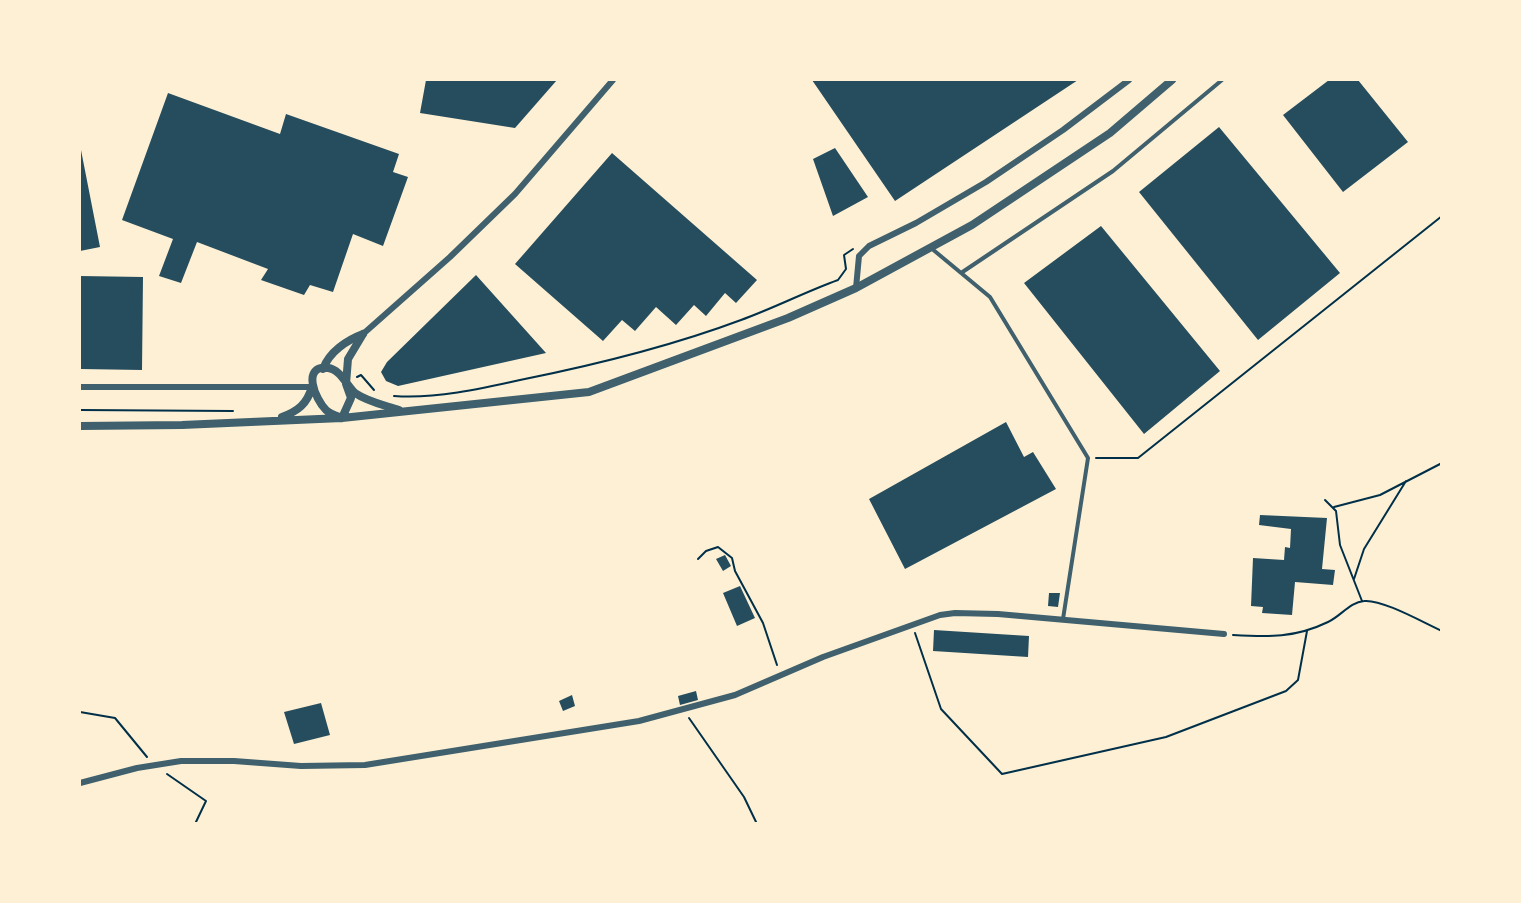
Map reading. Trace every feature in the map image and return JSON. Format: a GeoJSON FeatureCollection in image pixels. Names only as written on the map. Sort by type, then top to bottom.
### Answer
{"type":"FeatureCollection","features":[{"type":"Feature","properties":{"kind":"street"},"geometry":{"type":"LineString","coordinates":[[342,418],[351,398],[346,384],[348,359],[363,334],[450,257],[515,194],[613,80]]}},
{"type":"Feature","properties":{"kind":"street"},"geometry":{"type":"LineString","coordinates":[[856,288],[859,256],[869,246],[916,223],[986,182],[1063,130],[1129,80]]}},
{"type":"Feature","properties":{"kind":"street"},"geometry":{"type":"LineString","coordinates":[[80,426],[182,425],[342,418],[589,392],[788,318],[856,288],[972,225],[1110,133],[1172,80]]}},
{"type":"Feature","properties":{"kind":"street"},"geometry":{"type":"LineString","coordinates":[[323,369],[326,361],[342,345],[351,338],[363,334]]}},
{"type":"Feature","properties":{"kind":"street"},"geometry":{"type":"LineString","coordinates":[[278,420],[304,404],[309,398],[315,374],[327,368],[335,371],[362,397],[405,412]]}},
{"type":"Feature","properties":{"kind":"street"},"geometry":{"type":"LineString","coordinates":[[80,387],[312,387]]}},
{"type":"Feature","properties":{"kind":"street"},"geometry":{"type":"LineString","coordinates":[[312,387],[324,408],[342,418]]}},
{"type":"Feature","properties":{"kind":"street"},"geometry":{"type":"LineString","coordinates":[[80,783],[130,769],[181,761],[234,761],[308,766],[365,765],[616,725],[735,696],[824,657],[940,615],[955,613],[1063,619],[1224,634]]}},
{"type":"Feature","properties":{"kind":"lane"},"geometry":{"type":"LineString","coordinates":[[962,273],[1113,171],[1222,80]]}},
{"type":"Feature","properties":{"kind":"lane"},"geometry":{"type":"LineString","coordinates":[[931,247],[990,297],[1088,458],[1063,619]]}},
{"type":"Feature","properties":{"kind":"path"},"geometry":{"type":"LineString","coordinates":[[1088,458],[1138,458],[1442,216]]}},
{"type":"Feature","properties":{"kind":"path"},"geometry":{"type":"LineString","coordinates":[[393,396],[428,395],[499,385],[576,369],[678,342],[740,320],[838,280],[846,269],[844,255],[855,247]]}},
{"type":"Feature","properties":{"kind":"path"},"geometry":{"type":"LineString","coordinates":[[346,384],[361,375],[368,385],[378,392]]}},
{"type":"Feature","properties":{"kind":"path"},"geometry":{"type":"LineString","coordinates":[[80,410],[235,411]]}},
{"type":"Feature","properties":{"kind":"path"},"geometry":{"type":"LineString","coordinates":[[1334,507],[1380,495],[1442,462]]}},
{"type":"Feature","properties":{"kind":"path"},"geometry":{"type":"LineString","coordinates":[[1354,579],[1359,560],[1371,536],[1408,479]]}},
{"type":"Feature","properties":{"kind":"path"},"geometry":{"type":"LineString","coordinates":[[1325,500],[1334,507],[1340,545],[1362,601]]}},
{"type":"Feature","properties":{"kind":"path"},"geometry":{"type":"LineString","coordinates":[[698,559],[706,551],[718,547],[732,558],[735,572],[763,623],[779,677]]}},
{"type":"Feature","properties":{"kind":"path"},"geometry":{"type":"LineString","coordinates":[[1224,634],[1280,637],[1306,631],[1335,619],[1362,601],[1379,603],[1442,632]]}},
{"type":"Feature","properties":{"kind":"path"},"geometry":{"type":"LineString","coordinates":[[913,625],[941,710],[1002,774],[1166,737],[1286,691],[1298,680],[1306,631]]}},
{"type":"Feature","properties":{"kind":"path"},"geometry":{"type":"LineString","coordinates":[[689,709],[689,718],[744,797],[757,824]]}},
{"type":"Feature","properties":{"kind":"building"},"geometry":{"type":"Polygon","coordinates":[[[426,80],[557,80],[515,128],[420,113],[426,80]]]}},
{"type":"Feature","properties":{"kind":"building"},"geometry":{"type":"Polygon","coordinates":[[[812,80],[1078,80],[895,201],[812,80]]]}},
{"type":"Feature","properties":{"kind":"building"},"geometry":{"type":"Polygon","coordinates":[[[1329,80],[1358,80],[1408,142],[1343,192],[1283,115],[1329,80]]]}},
{"type":"Feature","properties":{"kind":"building"},"geometry":{"type":"Polygon","coordinates":[[[168,93],[280,134],[286,114],[399,154],[393,172],[408,177],[383,246],[353,234],[333,292],[310,285],[304,295],[261,280],[268,269],[197,242],[181,283],[159,276],[173,239],[122,220],[168,93]]]}},
{"type":"Feature","properties":{"kind":"building"},"geometry":{"type":"Polygon","coordinates":[[[1219,127],[1340,273],[1258,340],[1139,192],[1219,127]]]}},
{"type":"Feature","properties":{"kind":"building"},"geometry":{"type":"Polygon","coordinates":[[[835,148],[868,197],[833,216],[813,159],[835,148]]]}},
{"type":"Feature","properties":{"kind":"building"},"geometry":{"type":"Polygon","coordinates":[[[80,151],[100,247],[80,251],[80,151]]]}},
{"type":"Feature","properties":{"kind":"building"},"geometry":{"type":"Polygon","coordinates":[[[612,153],[757,280],[736,303],[725,293],[706,316],[694,305],[676,325],[656,307],[635,331],[622,320],[603,341],[515,264],[612,153]]]}},
{"type":"Feature","properties":{"kind":"building"},"geometry":{"type":"Polygon","coordinates":[[[1101,226],[1220,371],[1144,434],[1024,283],[1101,226]]]}},
{"type":"Feature","properties":{"kind":"building"},"geometry":{"type":"Polygon","coordinates":[[[476,275],[546,353],[398,386],[386,381],[381,372],[387,362],[476,275]]]}},
{"type":"Feature","properties":{"kind":"building"},"geometry":{"type":"Polygon","coordinates":[[[80,276],[143,277],[142,370],[80,369],[80,276]]]}},
{"type":"Feature","properties":{"kind":"building"},"geometry":{"type":"Polygon","coordinates":[[[1006,422],[1024,457],[1033,452],[1056,489],[905,569],[869,499],[1006,422]]]}},
{"type":"Feature","properties":{"kind":"building"},"geometry":{"type":"Polygon","coordinates":[[[1260,515],[1327,518],[1322,569],[1335,570],[1333,585],[1295,582],[1292,615],[1262,613],[1263,607],[1251,606],[1253,558],[1284,560],[1285,547],[1290,548],[1291,529],[1259,525],[1260,515]]]}},
{"type":"Feature","properties":{"kind":"building"},"geometry":{"type":"Polygon","coordinates":[[[725,555],[731,566],[723,571],[716,559],[725,555]]]}},
{"type":"Feature","properties":{"kind":"building"},"geometry":{"type":"Polygon","coordinates":[[[740,586],[755,618],[737,626],[723,593],[740,586]]]}},
{"type":"Feature","properties":{"kind":"building"},"geometry":{"type":"Polygon","coordinates":[[[1049,593],[1060,593],[1058,607],[1048,606],[1049,593]]]}},
{"type":"Feature","properties":{"kind":"building"},"geometry":{"type":"Polygon","coordinates":[[[934,630],[1029,636],[1028,657],[933,651],[934,630]]]}},
{"type":"Feature","properties":{"kind":"building"},"geometry":{"type":"Polygon","coordinates":[[[696,691],[698,700],[680,705],[678,696],[696,691]]]}},
{"type":"Feature","properties":{"kind":"building"},"geometry":{"type":"Polygon","coordinates":[[[572,695],[575,706],[563,711],[559,701],[572,695]]]}},
{"type":"Feature","properties":{"kind":"building"},"geometry":{"type":"Polygon","coordinates":[[[321,703],[330,735],[294,744],[284,712],[321,703]]]}}]}
